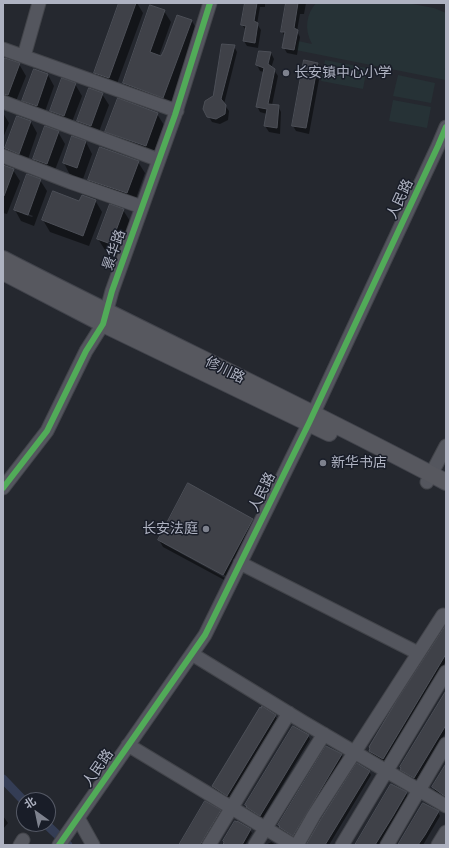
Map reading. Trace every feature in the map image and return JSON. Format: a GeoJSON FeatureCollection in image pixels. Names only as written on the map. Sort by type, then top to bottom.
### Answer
{"type":"FeatureCollection","features":[{"type":"Feature","properties":{"kind":"main road","name":"修川路"},"geometry":{"type":"LineString","coordinates":[[3,259],[104,318]]}},
{"type":"Feature","properties":{"kind":"main road","name":"修川路"},"geometry":{"type":"LineString","coordinates":[[3,272],[104,318],[311,418],[429,478],[446,482]]}},
{"type":"Feature","properties":{"kind":"main road","name":"修川路"},"geometry":{"type":"LineString","coordinates":[[429,478],[446,493]]}},
{"type":"Feature","properties":{"kind":"street"},"geometry":{"type":"LineString","coordinates":[[24,56],[39,3]]}},
{"type":"Feature","properties":{"kind":"street","name":"景华路"},"geometry":{"type":"LineString","coordinates":[[3,488],[48,431],[86,351],[104,318],[112,291],[177,111],[210,3]]}},
{"type":"Feature","properties":{"kind":"street"},"geometry":{"type":"LineString","coordinates":[[3,49],[177,111]]}},
{"type":"Feature","properties":{"kind":"street"},"geometry":{"type":"LineString","coordinates":[[3,102],[159,160]]}},
{"type":"Feature","properties":{"kind":"street","name":"人民路"},"geometry":{"type":"LineString","coordinates":[[59,845],[205,635],[311,418],[446,127]]}},
{"type":"Feature","properties":{"kind":"street"},"geometry":{"type":"LineString","coordinates":[[3,156],[70,182],[142,207]]}},
{"type":"Feature","properties":{"kind":"street"},"geometry":{"type":"LineString","coordinates":[[429,478],[446,446]]}},
{"type":"Feature","properties":{"kind":"street"},"geometry":{"type":"LineString","coordinates":[[240,562],[418,653]]}},
{"type":"Feature","properties":{"kind":"street"},"geometry":{"type":"LineString","coordinates":[[296,845],[354,752],[443,615],[446,617]]}},
{"type":"Feature","properties":{"kind":"street"},"geometry":{"type":"LineString","coordinates":[[192,654],[446,806]]}},
{"type":"Feature","properties":{"kind":"street"},"geometry":{"type":"LineString","coordinates":[[342,845],[446,672]]}},
{"type":"Feature","properties":{"kind":"street"},"geometry":{"type":"LineString","coordinates":[[209,845],[289,713]]}},
{"type":"Feature","properties":{"kind":"street"},"geometry":{"type":"LineString","coordinates":[[255,845],[324,734]]}},
{"type":"Feature","properties":{"kind":"street"},"geometry":{"type":"LineString","coordinates":[[387,845],[446,744]]}},
{"type":"Feature","properties":{"kind":"street"},"geometry":{"type":"LineString","coordinates":[[128,745],[293,845]]}},
{"type":"Feature","properties":{"kind":"street"},"geometry":{"type":"LineString","coordinates":[[77,820],[92,845]]}},
{"type":"Feature","properties":{"kind":"street"},"geometry":{"type":"LineString","coordinates":[[438,845],[446,832]]}},
{"type":"Feature","properties":{"kind":"shaded area"},"geometry":{"type":"Polygon","coordinates":[[[316,3],[407,3],[434,8],[446,13],[446,68],[444,69],[446,70],[446,80],[296,50],[298,41],[312,44],[309,38],[307,22],[310,12],[316,3]]]}},
{"type":"Feature","properties":{"kind":"shaded area"},"geometry":{"type":"Polygon","coordinates":[[[325,60],[367,68],[363,89],[321,81],[325,60]]]}},
{"type":"Feature","properties":{"kind":"shaded area"},"geometry":{"type":"Polygon","coordinates":[[[398,75],[435,83],[431,103],[393,96],[398,75]]]}},
{"type":"Feature","properties":{"kind":"shaded area"},"geometry":{"type":"Polygon","coordinates":[[[393,100],[431,107],[427,128],[389,121],[393,100]]]}},
{"type":"Feature","properties":{"kind":"building"},"geometry":{"type":"Polygon","coordinates":[[[119,3],[136,3],[109,78],[94,73],[119,3]]]}},
{"type":"Feature","properties":{"kind":"building"},"geometry":{"type":"Polygon","coordinates":[[[245,3],[257,3],[254,21],[258,23],[255,43],[243,41],[246,26],[241,25],[245,3]]]}},
{"type":"Feature","properties":{"kind":"building"},"geometry":{"type":"Polygon","coordinates":[[[286,3],[298,3],[294,28],[298,30],[294,50],[282,48],[285,32],[281,32],[286,3]]]}},
{"type":"Feature","properties":{"kind":"building"},"geometry":{"type":"Polygon","coordinates":[[[150,5],[165,10],[150,52],[161,56],[177,15],[192,20],[163,98],[123,83],[150,5]]]}},
{"type":"Feature","properties":{"kind":"building"},"geometry":{"type":"Polygon","coordinates":[[[222,44],[235,45],[221,99],[226,105],[225,114],[216,119],[207,117],[203,109],[205,101],[213,96],[222,44]]]}},
{"type":"Feature","properties":{"kind":"building"},"geometry":{"type":"Polygon","coordinates":[[[259,51],[271,52],[268,64],[275,69],[268,104],[279,105],[277,128],[264,126],[267,109],[256,107],[264,68],[256,65],[259,51]]]}},
{"type":"Feature","properties":{"kind":"building"},"geometry":{"type":"Polygon","coordinates":[[[5,58],[20,63],[8,95],[3,94],[3,65],[5,58]]]}},
{"type":"Feature","properties":{"kind":"building"},"geometry":{"type":"Polygon","coordinates":[[[304,60],[318,63],[306,128],[292,126],[304,60]]]}},
{"type":"Feature","properties":{"kind":"building"},"geometry":{"type":"Polygon","coordinates":[[[34,69],[48,74],[37,106],[22,101],[34,69]]]}},
{"type":"Feature","properties":{"kind":"building"},"geometry":{"type":"Polygon","coordinates":[[[62,78],[76,83],[64,116],[50,111],[62,78]]]}},
{"type":"Feature","properties":{"kind":"building"},"geometry":{"type":"Polygon","coordinates":[[[89,88],[103,93],[91,126],[77,121],[89,88]]]}},
{"type":"Feature","properties":{"kind":"building"},"geometry":{"type":"Polygon","coordinates":[[[118,98],[158,113],[146,146],[105,132],[118,98]]]}},
{"type":"Feature","properties":{"kind":"building"},"geometry":{"type":"Polygon","coordinates":[[[17,116],[31,121],[19,154],[5,148],[17,116]]]}},
{"type":"Feature","properties":{"kind":"building"},"geometry":{"type":"Polygon","coordinates":[[[45,126],[59,131],[47,164],[33,159],[45,126]]]}},
{"type":"Feature","properties":{"kind":"building"},"geometry":{"type":"Polygon","coordinates":[[[72,136],[86,141],[77,168],[63,163],[72,136]]]}},
{"type":"Feature","properties":{"kind":"building"},"geometry":{"type":"Polygon","coordinates":[[[100,147],[139,161],[127,193],[88,180],[100,147]]]}},
{"type":"Feature","properties":{"kind":"building"},"geometry":{"type":"Polygon","coordinates":[[[3,165],[14,169],[4,196],[3,196],[3,165]]]}},
{"type":"Feature","properties":{"kind":"building"},"geometry":{"type":"Polygon","coordinates":[[[27,174],[41,179],[28,215],[14,210],[27,174]]]}},
{"type":"Feature","properties":{"kind":"building"},"geometry":{"type":"Polygon","coordinates":[[[53,191],[79,201],[82,195],[96,200],[83,236],[42,220],[53,191]]]}},
{"type":"Feature","properties":{"kind":"building"},"geometry":{"type":"Polygon","coordinates":[[[110,204],[124,209],[111,244],[97,239],[110,204]]]}},
{"type":"Feature","properties":{"kind":"building","name":"长安法庭"},"geometry":{"type":"Polygon","coordinates":[[[188,483],[253,519],[223,575],[158,540],[188,483]]]}},
{"type":"Feature","properties":{"kind":"building"},"geometry":{"type":"Polygon","coordinates":[[[446,625],[446,654],[383,759],[369,751],[369,747],[397,700],[446,625]]]}},
{"type":"Feature","properties":{"kind":"building"},"geometry":{"type":"Polygon","coordinates":[[[446,691],[446,725],[414,778],[400,770],[400,767],[446,691]]]}},
{"type":"Feature","properties":{"kind":"building"},"geometry":{"type":"Polygon","coordinates":[[[262,706],[276,715],[227,796],[212,786],[262,706]]]}},
{"type":"Feature","properties":{"kind":"building"},"geometry":{"type":"Polygon","coordinates":[[[293,726],[309,735],[260,816],[245,805],[293,726]]]}},
{"type":"Feature","properties":{"kind":"building"},"geometry":{"type":"Polygon","coordinates":[[[326,746],[342,754],[293,836],[278,825],[326,746]]]}},
{"type":"Feature","properties":{"kind":"building"},"geometry":{"type":"Polygon","coordinates":[[[357,763],[370,771],[325,845],[306,845],[321,819],[357,763]]]}},
{"type":"Feature","properties":{"kind":"building"},"geometry":{"type":"Polygon","coordinates":[[[446,764],[446,797],[432,787],[446,764]]]}},
{"type":"Feature","properties":{"kind":"building"},"geometry":{"type":"Polygon","coordinates":[[[391,784],[407,792],[393,816],[375,845],[355,845],[391,784]]]}},
{"type":"Feature","properties":{"kind":"building"},"geometry":{"type":"Polygon","coordinates":[[[205,801],[221,810],[200,845],[179,845],[205,801]]]}},
{"type":"Feature","properties":{"kind":"building"},"geometry":{"type":"Polygon","coordinates":[[[423,803],[439,811],[425,835],[418,845],[398,845],[423,803]]]}},
{"type":"Feature","properties":{"kind":"building"},"geometry":{"type":"Polygon","coordinates":[[[235,821],[251,829],[242,845],[223,845],[223,841],[235,821]]]}},
{"type":"Feature","properties":{"kind":"waterway"},"geometry":{"type":"LineString","coordinates":[[3,779],[16,793]]}},
{"type":"Feature","properties":{"kind":"waterway"},"geometry":{"type":"LineString","coordinates":[[54,832],[68,845]]}},
{"type":"Feature","properties":{"kind":"cycle path"},"geometry":{"type":"LineString","coordinates":[[3,488],[47,431],[86,351],[103,324],[112,291],[175,115],[210,3]]}},
{"type":"Feature","properties":{"kind":"cycle path"},"geometry":{"type":"LineString","coordinates":[[59,845],[205,635],[309,423],[446,127]]}},
{"type":"Feature","properties":{"kind":"place","name":"长安镇中心小学"},"geometry":{"type":"Point","coordinates":[286,73]}},
{"type":"Feature","properties":{"kind":"place","name":"新华书店"},"geometry":{"type":"Point","coordinates":[323,463]}},
{"type":"Feature","properties":{"kind":"place","name":"长安法庭"},"geometry":{"type":"Point","coordinates":[206,529]}}]}
